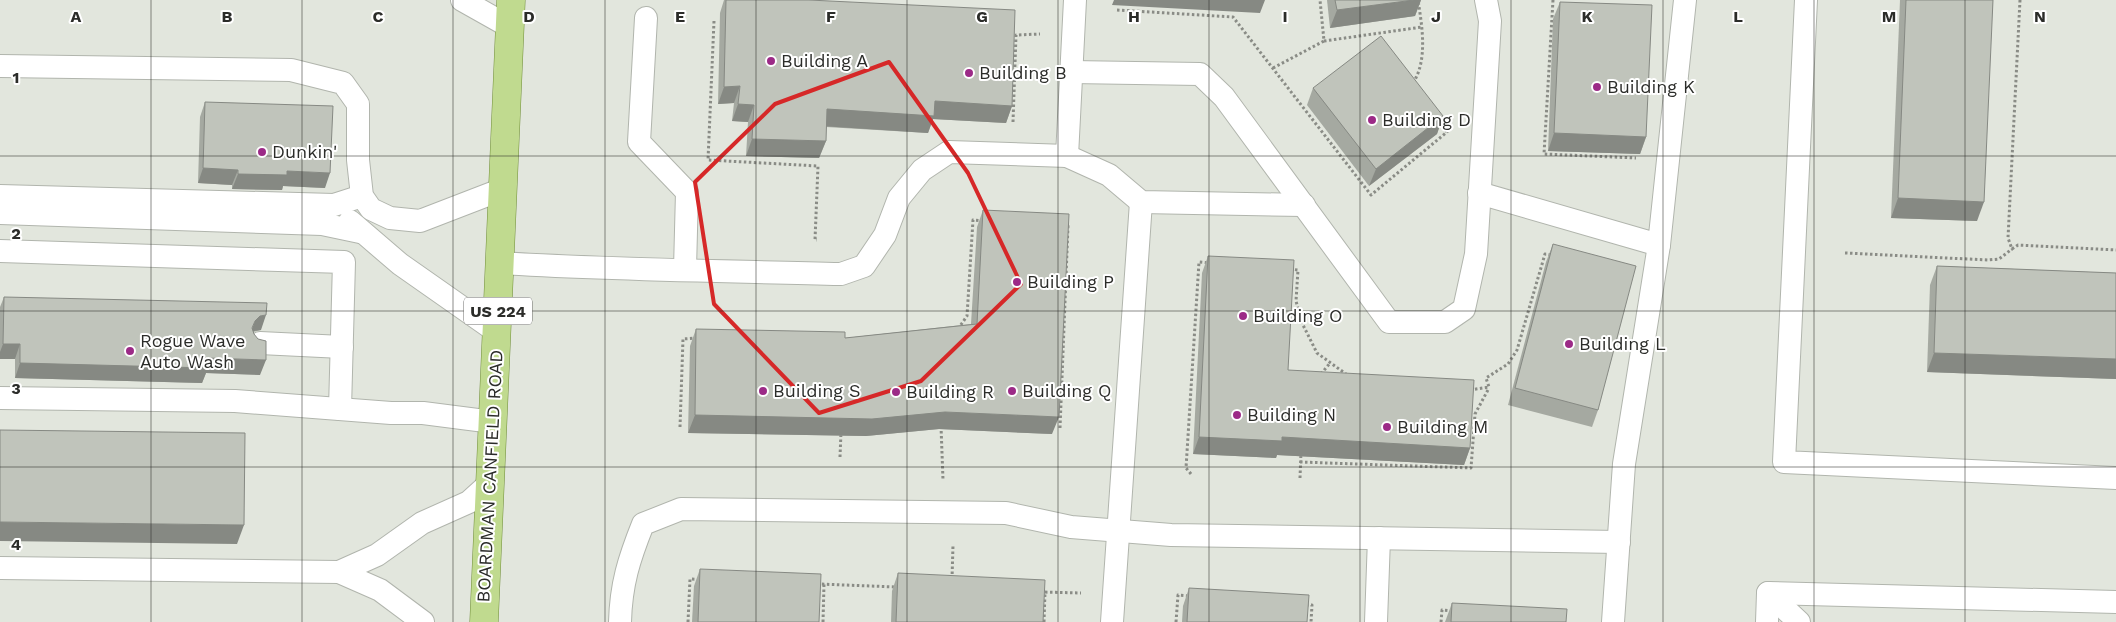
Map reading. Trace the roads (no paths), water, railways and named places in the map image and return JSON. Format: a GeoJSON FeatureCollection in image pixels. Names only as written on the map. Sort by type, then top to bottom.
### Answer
{"type":"FeatureCollection","features":[{"type":"Feature","properties":{"kind":"main road","name":"BOARDMAN CANFIELD ROAD"},"geometry":{"type":"LineString","coordinates":[[484,622],[512,0]]}},
{"type":"Feature","properties":{"kind":"lane"},"geometry":{"type":"LineString","coordinates":[[462,0],[510,27]]}},
{"type":"Feature","properties":{"kind":"lane"},"geometry":{"type":"LineString","coordinates":[[1067,156],[1075,0]]}},
{"type":"Feature","properties":{"kind":"lane"},"geometry":{"type":"LineString","coordinates":[[1071,72],[1200,74],[1224,97],[1389,322],[1445,322],[1464,309],[1476,254],[1490,21],[1486,0]]}},
{"type":"Feature","properties":{"kind":"lane"},"geometry":{"type":"LineString","coordinates":[[1613,622],[1624,464],[1659,245],[1684,0]]}},
{"type":"Feature","properties":{"kind":"lane"},"geometry":{"type":"LineString","coordinates":[[1806,0],[1784,462],[2116,478]]}},
{"type":"Feature","properties":{"kind":"lane"},"geometry":{"type":"LineString","coordinates":[[646,18],[639,142],[687,192],[684,269]]}},
{"type":"Feature","properties":{"kind":"lane"},"geometry":{"type":"LineString","coordinates":[[0,66],[291,70],[343,83],[358,104],[358,160],[367,203],[360,232],[344,262],[340,410]]}},
{"type":"Feature","properties":{"kind":"lane"},"geometry":{"type":"LineString","coordinates":[[500,264],[606,269],[684,269],[841,274],[864,266],[885,235],[899,198],[922,170],[949,152],[1067,156],[1109,175],[1141,202],[1304,205]]}},
{"type":"Feature","properties":{"kind":"lane"},"geometry":{"type":"LineString","coordinates":[[0,196],[334,205],[367,203],[390,218],[420,221],[503,189]]}},
{"type":"Feature","properties":{"kind":"lane"},"geometry":{"type":"LineString","coordinates":[[1480,193],[1659,245]]}},
{"type":"Feature","properties":{"kind":"lane"},"geometry":{"type":"LineString","coordinates":[[1112,622],[1141,202]]}},
{"type":"Feature","properties":{"kind":"lane"},"geometry":{"type":"LineString","coordinates":[[334,205],[360,232],[448,300],[497,332]]}},
{"type":"Feature","properties":{"kind":"lane"},"geometry":{"type":"LineString","coordinates":[[0,213],[322,224],[360,232]]}},
{"type":"Feature","properties":{"kind":"lane"},"geometry":{"type":"LineString","coordinates":[[0,251],[344,262]]}},
{"type":"Feature","properties":{"kind":"lane"},"geometry":{"type":"LineString","coordinates":[[260,343],[342,347]]}},
{"type":"Feature","properties":{"kind":"lane"},"geometry":{"type":"LineString","coordinates":[[0,398],[235,401],[340,410],[423,413],[493,422]]}},
{"type":"Feature","properties":{"kind":"lane"},"geometry":{"type":"LineString","coordinates":[[339,572],[377,555],[422,523],[469,502],[490,483]]}},
{"type":"Feature","properties":{"kind":"lane"},"geometry":{"type":"LineString","coordinates":[[620,622],[623,585],[629,558],[643,524],[681,509],[1006,513],[1071,527],[1181,535],[1619,542]]}},
{"type":"Feature","properties":{"kind":"lane"},"geometry":{"type":"LineString","coordinates":[[1376,622],[1379,538]]}},
{"type":"Feature","properties":{"kind":"lane"},"geometry":{"type":"LineString","coordinates":[[0,568],[339,572],[380,590],[423,622]]}},
{"type":"Feature","properties":{"kind":"lane"},"geometry":{"type":"LineString","coordinates":[[1768,593],[2116,602]]}},
{"type":"Feature","properties":{"kind":"lane"},"geometry":{"type":"LineString","coordinates":[[1767,622],[1768,593]]}},
{"type":"Feature","properties":{"kind":"lane"},"geometry":{"type":"LineString","coordinates":[[1768,593],[1799,622]]}},
{"type":"Feature","properties":{"kind":"place","name":"Building A"},"geometry":{"type":"Point","coordinates":[771,61]}},
{"type":"Feature","properties":{"kind":"place","name":"Building B"},"geometry":{"type":"Point","coordinates":[969,73]}},
{"type":"Feature","properties":{"kind":"place","name":"Building K"},"geometry":{"type":"Point","coordinates":[1597,87]}},
{"type":"Feature","properties":{"kind":"place","name":"Building D"},"geometry":{"type":"Point","coordinates":[1372,120]}},
{"type":"Feature","properties":{"kind":"place","name":"Dunkin'"},"geometry":{"type":"Point","coordinates":[262,152]}},
{"type":"Feature","properties":{"kind":"place","name":"Building P"},"geometry":{"type":"Point","coordinates":[1017,282]}},
{"type":"Feature","properties":{"kind":"place","name":"Building O"},"geometry":{"type":"Point","coordinates":[1243,316]}},
{"type":"Feature","properties":{"kind":"place","name":"Building L"},"geometry":{"type":"Point","coordinates":[1569,344]}},
{"type":"Feature","properties":{"kind":"place","name":"Rogue Wave Auto Wash"},"geometry":{"type":"Point","coordinates":[130,351]}},
{"type":"Feature","properties":{"kind":"place","name":"Building S"},"geometry":{"type":"Point","coordinates":[763,391]}},
{"type":"Feature","properties":{"kind":"place","name":"Building Q"},"geometry":{"type":"Point","coordinates":[1012,391]}},
{"type":"Feature","properties":{"kind":"place","name":"Building R"},"geometry":{"type":"Point","coordinates":[896,392]}},
{"type":"Feature","properties":{"kind":"place","name":"Building N"},"geometry":{"type":"Point","coordinates":[1237,415]}},
{"type":"Feature","properties":{"kind":"place","name":"Building M"},"geometry":{"type":"Point","coordinates":[1387,427]}}]}
